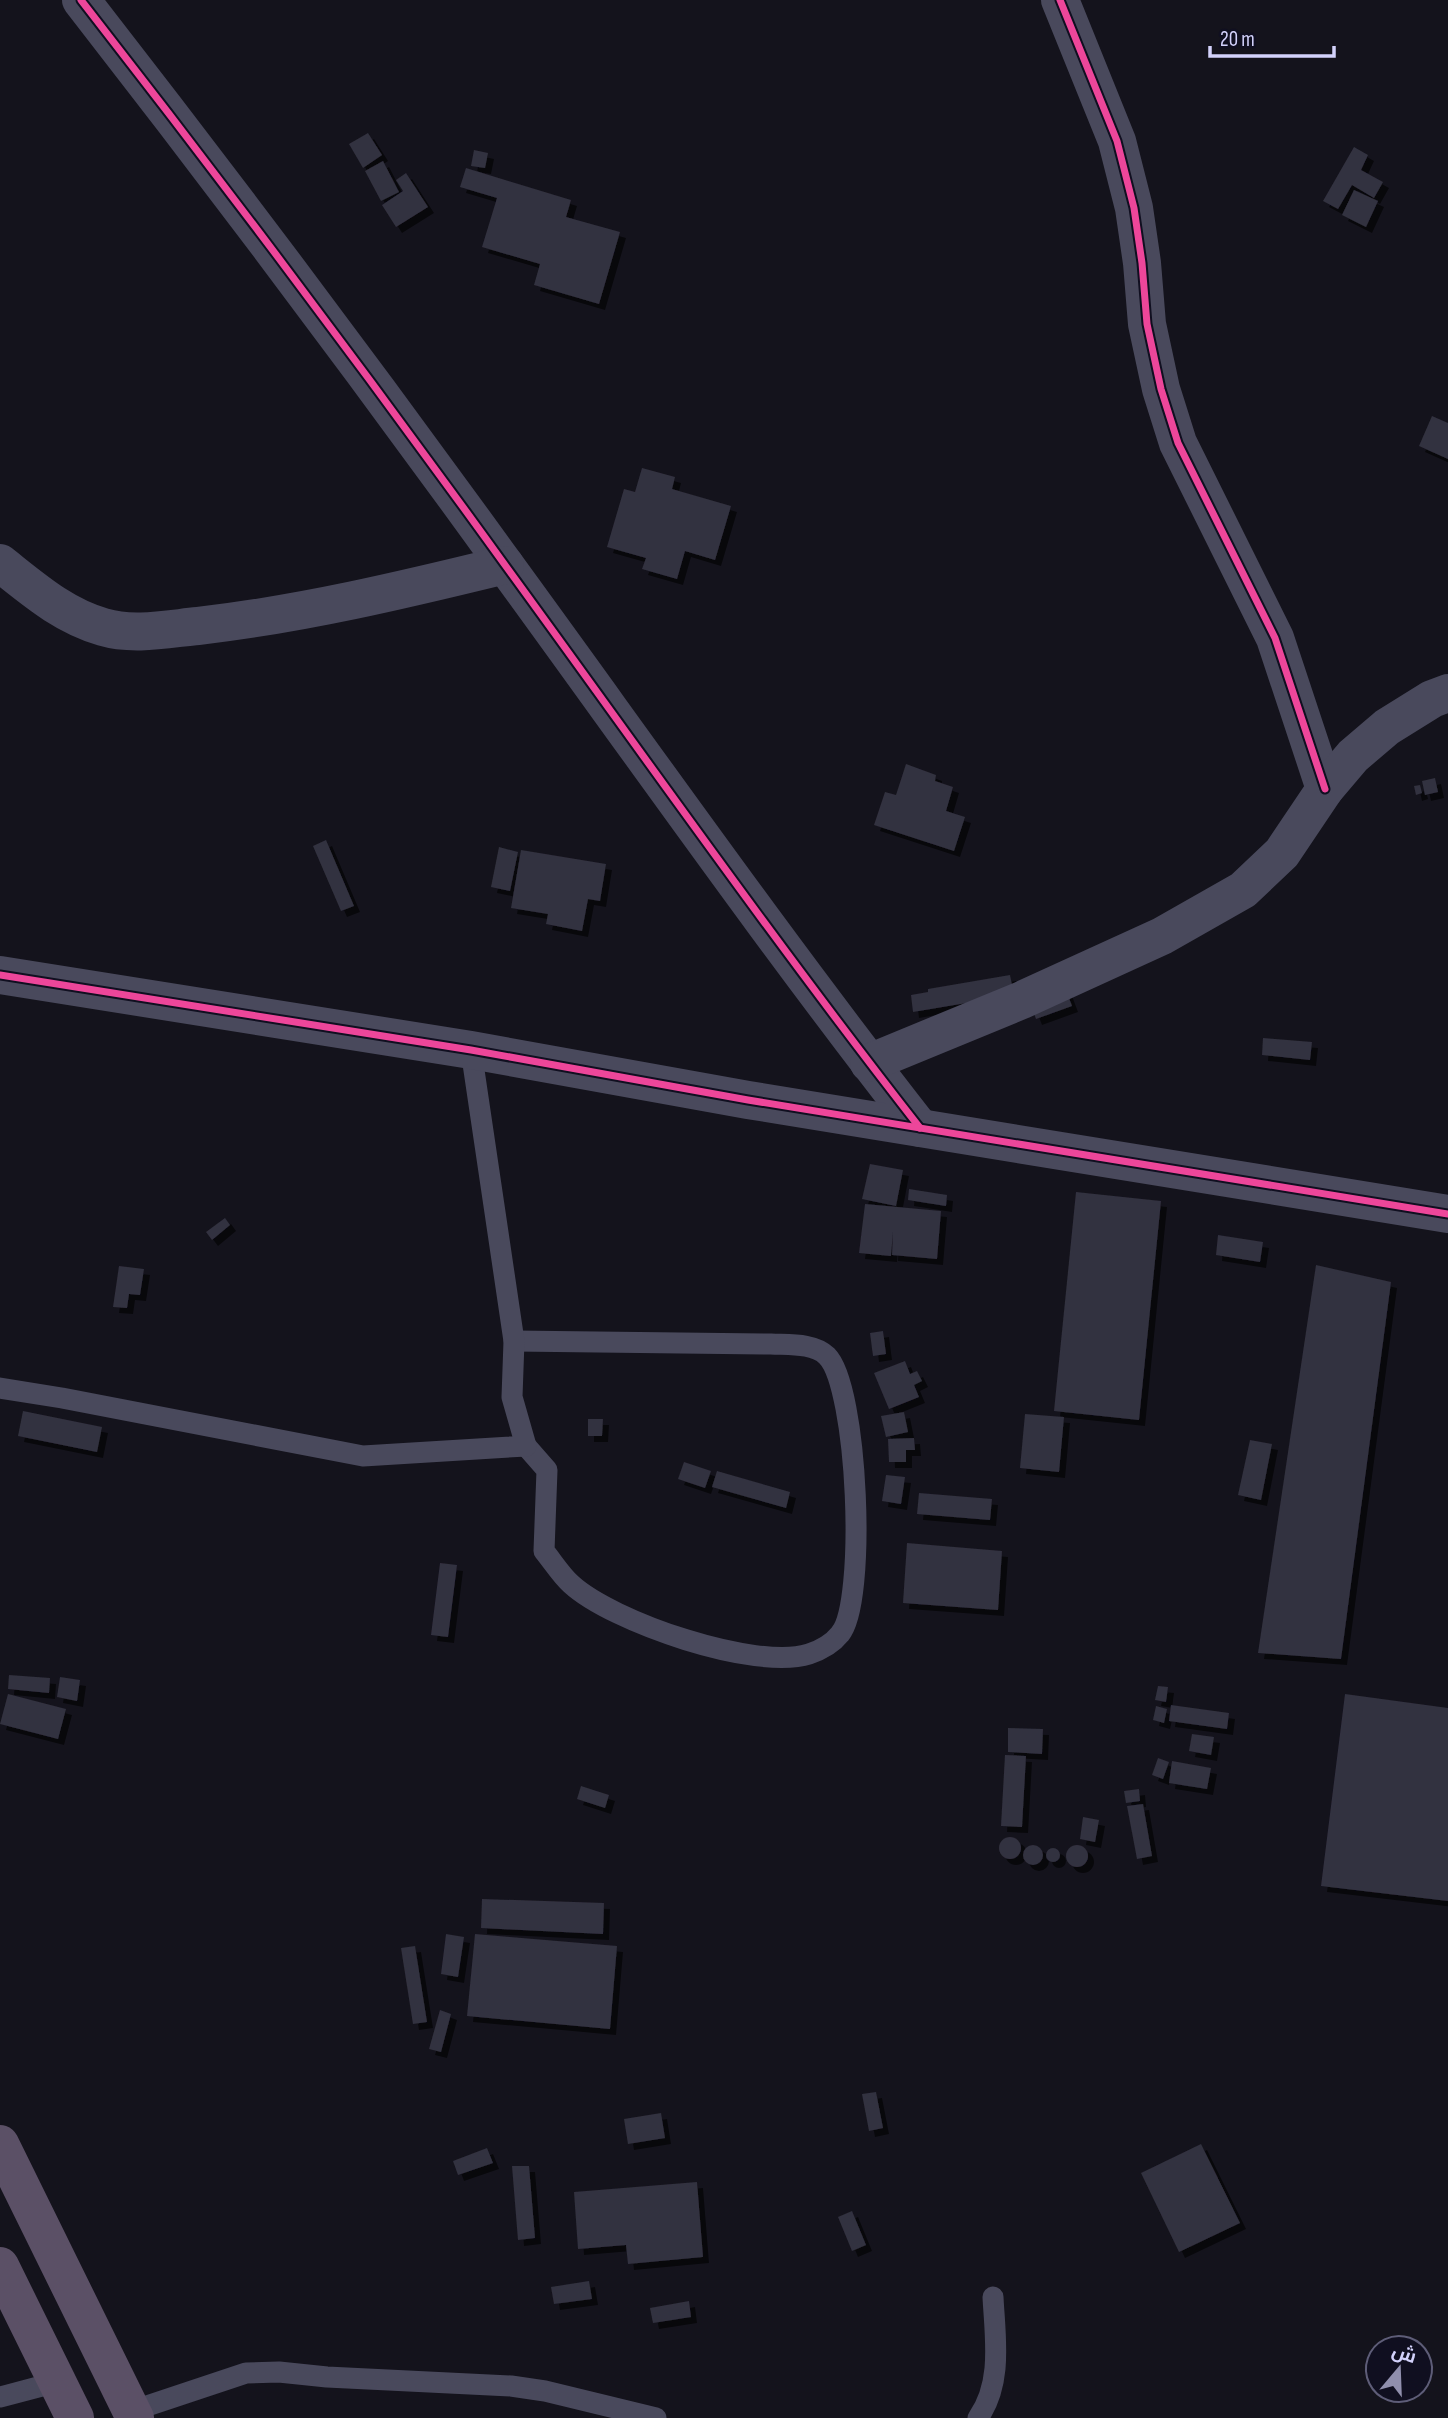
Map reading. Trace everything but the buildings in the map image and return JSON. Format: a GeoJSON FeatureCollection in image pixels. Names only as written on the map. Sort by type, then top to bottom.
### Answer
{"type":"FeatureCollection","features":[{"type":"Feature","properties":{"kind":"highway"},"geometry":{"type":"LineString","coordinates":[[0,2144],[133,2415]]}},
{"type":"Feature","properties":{"kind":"highway"},"geometry":{"type":"LineString","coordinates":[[0,2266],[75,2418]]}},
{"type":"Feature","properties":{"kind":"street"},"geometry":{"type":"LineString","coordinates":[[81,0],[316,306],[869,1063],[920,1128]]}},
{"type":"Feature","properties":{"kind":"street"},"geometry":{"type":"LineString","coordinates":[[1059,0],[1117,141],[1134,208],[1147,324],[1161,388],[1178,443],[1275,638],[1325,789]]}},
{"type":"Feature","properties":{"kind":"street"},"geometry":{"type":"LineString","coordinates":[[0,563],[62,611],[105,628],[145,632],[263,618],[376,596],[505,565]]}},
{"type":"Feature","properties":{"kind":"street"},"geometry":{"type":"LineString","coordinates":[[869,1063],[1022,1000],[1162,936],[1243,890],[1282,853],[1325,789],[1353,756],[1387,727],[1432,699],[1448,693]]}},
{"type":"Feature","properties":{"kind":"street"},"geometry":{"type":"LineString","coordinates":[[0,975],[471,1050],[920,1128],[1448,1214]]}},
{"type":"Feature","properties":{"kind":"lane"},"geometry":{"type":"LineString","coordinates":[[471,1050],[514,1341],[512,1397],[526,1446],[547,1470],[544,1551],[572,1584],[621,1616],[688,1640],[748,1655],[780,1657],[808,1655],[827,1646],[842,1633],[851,1610],[856,1532],[854,1456],[847,1412],[836,1370],[827,1355],[811,1347],[771,1344],[514,1341]]}},
{"type":"Feature","properties":{"kind":"lane"},"geometry":{"type":"LineString","coordinates":[[0,1388],[363,1456],[526,1446]]}},
{"type":"Feature","properties":{"kind":"lane"},"geometry":{"type":"LineString","coordinates":[[978,2418],[986,2407],[996,2369],[993,2297]]}},
{"type":"Feature","properties":{"kind":"lane"},"geometry":{"type":"LineString","coordinates":[[133,2415],[246,2373],[279,2372],[327,2378],[511,2386],[545,2391],[656,2418]]}},
{"type":"Feature","properties":{"kind":"lane"},"geometry":{"type":"LineString","coordinates":[[0,2397],[57,2382]]}},
{"type":"Feature","properties":{"kind":"cycle path"},"geometry":{"type":"LineString","coordinates":[[81,0],[348,351],[762,919],[920,1128]]}},
{"type":"Feature","properties":{"kind":"cycle path"},"geometry":{"type":"LineString","coordinates":[[1060,0],[1117,141],[1134,208],[1147,324],[1161,389],[1178,443],[1275,638],[1325,789]]}},
{"type":"Feature","properties":{"kind":"cycle path"},"geometry":{"type":"LineString","coordinates":[[0,975],[471,1050],[748,1100],[1448,1214]]}}]}
